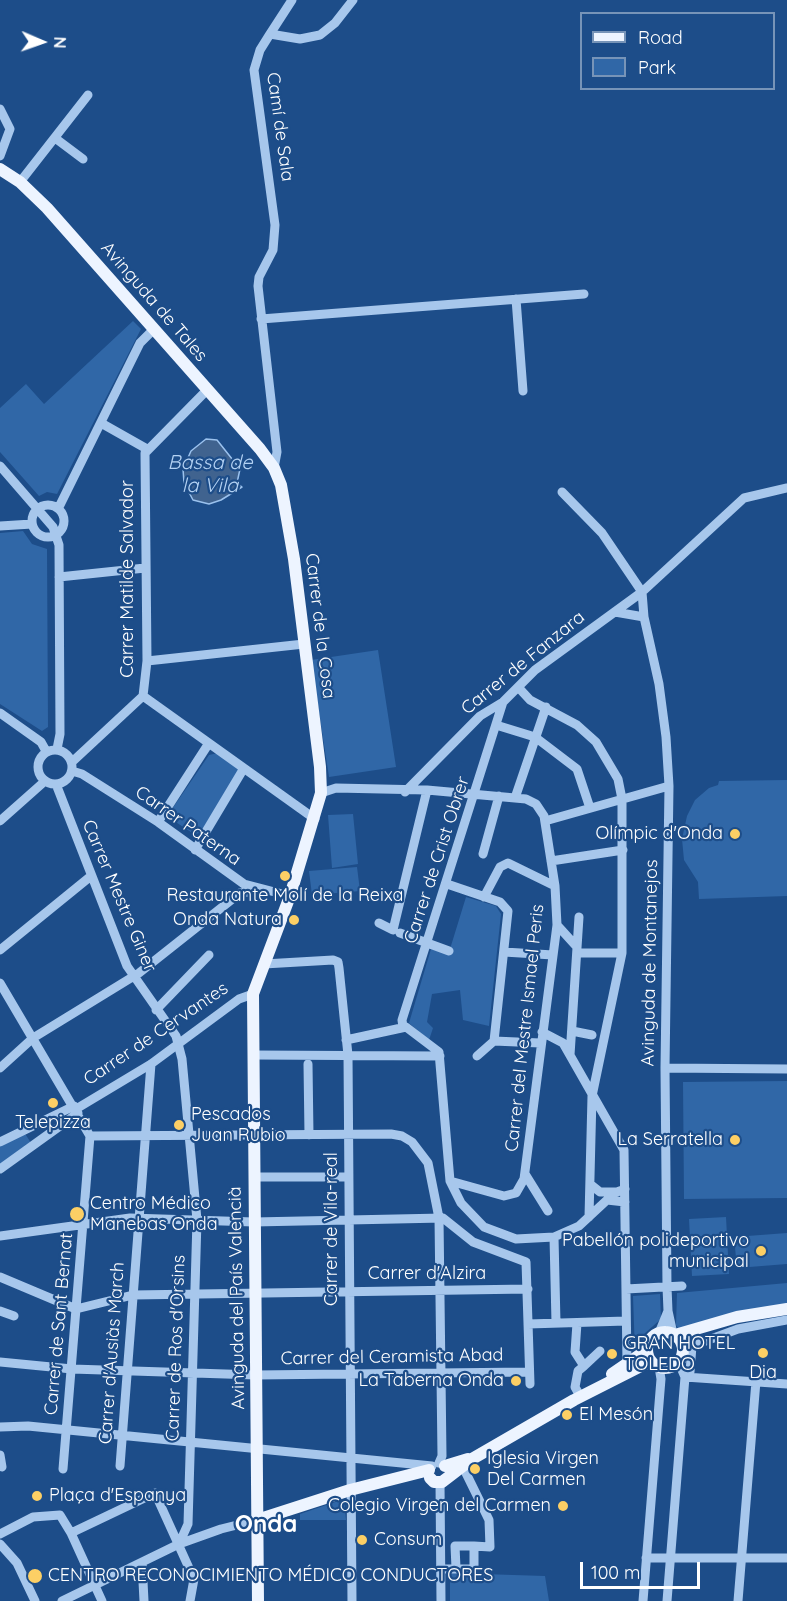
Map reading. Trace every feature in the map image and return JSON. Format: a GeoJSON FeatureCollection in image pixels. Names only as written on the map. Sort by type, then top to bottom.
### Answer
{"type":"FeatureCollection","features":[{"type":"Feature","properties":{"kind":"main road","name":"Avinguda de Tales"},"geometry":{"type":"LineString","coordinates":[[0,169],[20,182],[47,208],[274,468]]}},
{"type":"Feature","properties":{"kind":"main road","name":"Carrer de la Cosa"},"geometry":{"type":"LineString","coordinates":[[264,964],[290,896],[321,793],[294,559],[281,485],[274,468]]}},
{"type":"Feature","properties":{"kind":"main road","name":"Carrer de Cervantes"},"geometry":{"type":"LineString","coordinates":[[253,994],[264,964]]}},
{"type":"Feature","properties":{"kind":"main road","name":"Avinguda del País Valencià"},"geometry":{"type":"LineString","coordinates":[[253,994],[258,1601]]}},
{"type":"Feature","properties":{"kind":"main road"},"geometry":{"type":"LineString","coordinates":[[652,1360],[650,1339],[659,1333],[676,1337],[737,1317],[787,1309]]}},
{"type":"Feature","properties":{"kind":"main road"},"geometry":{"type":"LineString","coordinates":[[577,1398],[627,1364],[652,1360],[670,1367],[678,1361],[683,1350],[676,1337]]}},
{"type":"Feature","properties":{"kind":"main road"},"geometry":{"type":"LineString","coordinates":[[437,1472],[472,1458],[577,1398],[652,1360]]}},
{"type":"Feature","properties":{"kind":"main road"},"geometry":{"type":"LineString","coordinates":[[257,1520],[350,1490],[463,1467],[472,1458]]}},
{"type":"Feature","properties":{"kind":"street","name":"Camí de Sala"},"geometry":{"type":"LineString","coordinates":[[258,286],[259,277],[273,250],[275,235],[266,149],[254,83],[256,61],[292,0]]}},
{"type":"Feature","properties":{"kind":"street"},"geometry":{"type":"LineString","coordinates":[[270,34],[300,39],[320,35],[335,23],[353,0]]}},
{"type":"Feature","properties":{"kind":"street"},"geometry":{"type":"LineString","coordinates":[[20,182],[88,95]]}},
{"type":"Feature","properties":{"kind":"street"},"geometry":{"type":"LineString","coordinates":[[0,109],[10,129],[0,156]]}},
{"type":"Feature","properties":{"kind":"street"},"geometry":{"type":"LineString","coordinates":[[55,138],[83,159]]}},
{"type":"Feature","properties":{"kind":"street","name":"Carrer de la Cosa"},"geometry":{"type":"LineString","coordinates":[[258,286],[277,452],[274,468]]}},
{"type":"Feature","properties":{"kind":"street"},"geometry":{"type":"LineString","coordinates":[[261,319],[584,294]]}},
{"type":"Feature","properties":{"kind":"street"},"geometry":{"type":"LineString","coordinates":[[516,299],[523,391]]}},
{"type":"Feature","properties":{"kind":"street"},"geometry":{"type":"LineString","coordinates":[[58,507],[140,343],[154,329]]}},
{"type":"Feature","properties":{"kind":"street"},"geometry":{"type":"LineString","coordinates":[[101,423],[147,449],[207,390]]}},
{"type":"Feature","properties":{"kind":"street","name":"Carrer Matilde Salvador"},"geometry":{"type":"LineString","coordinates":[[72,767],[143,696],[147,661],[144,470],[147,449]]}},
{"type":"Feature","properties":{"kind":"street"},"geometry":{"type":"LineString","coordinates":[[0,466],[57,535],[60,734],[57,749]]}},
{"type":"Feature","properties":{"kind":"street","name":"Carrer de Fanzara"},"geometry":{"type":"LineString","coordinates":[[405,792],[480,716],[503,702],[535,670],[642,592],[744,498],[787,488]]}},
{"type":"Feature","properties":{"kind":"street","name":"Avinguda de Montanejos"},"geometry":{"type":"LineString","coordinates":[[562,492],[603,533],[642,592],[644,616],[659,684],[669,786],[665,1068],[667,1287],[668,1311],[676,1337]]}},
{"type":"Feature","properties":{"kind":"street"},"geometry":{"type":"LineString","coordinates":[[44,504],[58,507],[65,522],[57,535],[47,538],[37,533],[32,524],[37,508],[44,504]]}},
{"type":"Feature","properties":{"kind":"street"},"geometry":{"type":"LineString","coordinates":[[0,526],[32,524]]}},
{"type":"Feature","properties":{"kind":"street"},"geometry":{"type":"LineString","coordinates":[[59,577],[145,568]]}},
{"type":"Feature","properties":{"kind":"street"},"geometry":{"type":"LineString","coordinates":[[627,603],[644,616]]}},
{"type":"Feature","properties":{"kind":"street"},"geometry":{"type":"LineString","coordinates":[[615,612],[644,616]]}},
{"type":"Feature","properties":{"kind":"street"},"geometry":{"type":"LineString","coordinates":[[147,661],[304,644]]}},
{"type":"Feature","properties":{"kind":"street"},"geometry":{"type":"LineString","coordinates":[[518,687],[530,700],[577,725],[596,742],[618,779],[622,799],[622,953],[592,1095],[589,1217]]}},
{"type":"Feature","properties":{"kind":"street"},"geometry":{"type":"LineString","coordinates":[[143,696],[315,819]]}},
{"type":"Feature","properties":{"kind":"street","name":"Carrer de Crist Obrer"},"geometry":{"type":"LineString","coordinates":[[403,1027],[402,1020],[428,945],[503,702]]}},
{"type":"Feature","properties":{"kind":"street"},"geometry":{"type":"LineString","coordinates":[[515,798],[546,707]]}},
{"type":"Feature","properties":{"kind":"street"},"geometry":{"type":"LineString","coordinates":[[0,713],[41,742],[46,751]]}},
{"type":"Feature","properties":{"kind":"street"},"geometry":{"type":"LineString","coordinates":[[496,725],[535,738],[580,771],[590,808]]}},
{"type":"Feature","properties":{"kind":"street"},"geometry":{"type":"LineString","coordinates":[[158,822],[209,743]]}},
{"type":"Feature","properties":{"kind":"street"},"geometry":{"type":"LineString","coordinates":[[57,749],[66,753],[72,767],[66,780],[56,784],[45,781],[38,766],[46,751],[57,749]]}},
{"type":"Feature","properties":{"kind":"street","name":"Carrer Paterna"},"geometry":{"type":"LineString","coordinates":[[72,767],[158,822],[239,881],[265,891],[290,896]]}},
{"type":"Feature","properties":{"kind":"street"},"geometry":{"type":"LineString","coordinates":[[195,850],[244,768]]}},
{"type":"Feature","properties":{"kind":"street"},"geometry":{"type":"LineString","coordinates":[[0,821],[45,781]]}},
{"type":"Feature","properties":{"kind":"street","name":"Carrer Mestre Giner"},"geometry":{"type":"LineString","coordinates":[[56,784],[133,977],[176,1036],[177,1046]]}},
{"type":"Feature","properties":{"kind":"street"},"geometry":{"type":"LineString","coordinates":[[321,793],[336,788],[405,792],[427,790],[515,798],[534,802],[541,809],[545,821],[669,786]]}},
{"type":"Feature","properties":{"kind":"street"},"geometry":{"type":"LineString","coordinates":[[379,923],[393,930],[427,790]]}},
{"type":"Feature","properties":{"kind":"street"},"geometry":{"type":"LineString","coordinates":[[483,854],[499,796]]}},
{"type":"Feature","properties":{"kind":"street","name":"Carrer del Mestre Ismael Peris"},"geometry":{"type":"LineString","coordinates":[[450,1181],[501,1196],[516,1193],[523,1184],[557,925],[555,886],[545,821]]}},
{"type":"Feature","properties":{"kind":"street"},"geometry":{"type":"LineString","coordinates":[[551,861],[623,850]]}},
{"type":"Feature","properties":{"kind":"street"},"geometry":{"type":"LineString","coordinates":[[484,897],[500,867],[508,863],[555,886]]}},
{"type":"Feature","properties":{"kind":"street"},"geometry":{"type":"LineString","coordinates":[[0,950],[92,876]]}},
{"type":"Feature","properties":{"kind":"street"},"geometry":{"type":"LineString","coordinates":[[233,899],[239,881]]}},
{"type":"Feature","properties":{"kind":"street"},"geometry":{"type":"LineString","coordinates":[[447,884],[500,902],[507,909],[496,1026],[497,1041]]}},
{"type":"Feature","properties":{"kind":"street"},"geometry":{"type":"LineString","coordinates":[[0,1068],[33,1038],[133,977],[233,899],[244,892],[265,891]]}},
{"type":"Feature","properties":{"kind":"street"},"geometry":{"type":"LineString","coordinates":[[570,1055],[579,917]]}},
{"type":"Feature","properties":{"kind":"street"},"geometry":{"type":"LineString","coordinates":[[557,925],[577,950],[622,953]]}},
{"type":"Feature","properties":{"kind":"street"},"geometry":{"type":"LineString","coordinates":[[400,933],[448,951]]}},
{"type":"Feature","properties":{"kind":"street"},"geometry":{"type":"LineString","coordinates":[[504,952],[553,955]]}},
{"type":"Feature","properties":{"kind":"street"},"geometry":{"type":"LineString","coordinates":[[156,1010],[209,955]]}},
{"type":"Feature","properties":{"kind":"street","name":"Carrer de Vila-real"},"geometry":{"type":"LineString","coordinates":[[264,964],[333,960],[338,962],[339,968],[348,1055],[352,1601]]}},
{"type":"Feature","properties":{"kind":"street"},"geometry":{"type":"LineString","coordinates":[[0,983],[90,1136],[398,1135],[412,1142],[428,1163],[439,1218],[442,1456],[437,1472],[441,1601]]}},
{"type":"Feature","properties":{"kind":"street","name":"Carrer de Cervantes"},"geometry":{"type":"LineString","coordinates":[[0,1168],[76,1110],[151,1064],[239,999],[253,994]]}},
{"type":"Feature","properties":{"kind":"street"},"geometry":{"type":"LineString","coordinates":[[346,1040],[403,1027],[437,1050],[440,1056],[450,1181],[461,1203],[484,1227],[516,1239],[554,1237],[574,1229],[606,1200]]}},
{"type":"Feature","properties":{"kind":"street"},"geometry":{"type":"LineString","coordinates":[[572,1031],[592,1035]]}},
{"type":"Feature","properties":{"kind":"street"},"geometry":{"type":"LineString","coordinates":[[542,1032],[559,1039],[624,1150],[627,1364]]}},
{"type":"Feature","properties":{"kind":"street"},"geometry":{"type":"LineString","coordinates":[[477,1056],[497,1041],[540,1043]]}},
{"type":"Feature","properties":{"kind":"street","name":"Carrer de Ros d'Orsins"},"geometry":{"type":"LineString","coordinates":[[177,1046],[183,1064],[197,1220],[188,1524],[179,1544]]}},
{"type":"Feature","properties":{"kind":"street"},"geometry":{"type":"LineString","coordinates":[[253,1055],[440,1056]]}},
{"type":"Feature","properties":{"kind":"street","name":"Carrer d'Ausiàs March"},"geometry":{"type":"LineString","coordinates":[[120,1466],[151,1064]]}},
{"type":"Feature","properties":{"kind":"street"},"geometry":{"type":"LineString","coordinates":[[308,1064],[309,1135]]}},
{"type":"Feature","properties":{"kind":"street"},"geometry":{"type":"LineString","coordinates":[[665,1068],[787,1069]]}},
{"type":"Feature","properties":{"kind":"street","name":"Carrer de Cervantes"},"geometry":{"type":"LineString","coordinates":[[0,1141],[31,1125],[76,1110]]}},
{"type":"Feature","properties":{"kind":"street"},"geometry":{"type":"LineString","coordinates":[[31,1125],[40,1138]]}},
{"type":"Feature","properties":{"kind":"street","name":"Carrer de Sant Bernat"},"geometry":{"type":"LineString","coordinates":[[63,1468],[90,1136]]}},
{"type":"Feature","properties":{"kind":"street","name":"Carrer del Mestre Ismael Peris"},"geometry":{"type":"LineString","coordinates":[[525,1174],[548,1211]]}},
{"type":"Feature","properties":{"kind":"street"},"geometry":{"type":"LineString","coordinates":[[254,1177],[348,1177]]}},
{"type":"Feature","properties":{"kind":"street"},"geometry":{"type":"LineString","coordinates":[[590,1187],[600,1192],[617,1192],[625,1189]]}},
{"type":"Feature","properties":{"kind":"street"},"geometry":{"type":"LineString","coordinates":[[590,1187],[606,1200],[625,1202]]}},
{"type":"Feature","properties":{"kind":"street"},"geometry":{"type":"LineString","coordinates":[[0,1236],[140,1219],[254,1222],[439,1218],[447,1220],[466,1238],[482,1247],[526,1262],[530,1384]]}},
{"type":"Feature","properties":{"kind":"street"},"geometry":{"type":"LineString","coordinates":[[554,1237],[556,1323]]}},
{"type":"Feature","properties":{"kind":"street"},"geometry":{"type":"LineString","coordinates":[[0,1277],[76,1309]]}},
{"type":"Feature","properties":{"kind":"street"},"geometry":{"type":"LineString","coordinates":[[626,1289],[682,1286]]}},
{"type":"Feature","properties":{"kind":"street","name":"Carrer d'Alzira"},"geometry":{"type":"LineString","coordinates":[[76,1309],[133,1295],[528,1289]]}},
{"type":"Feature","properties":{"kind":"street"},"geometry":{"type":"LineString","coordinates":[[0,1311],[14,1316]]}},
{"type":"Feature","properties":{"kind":"street","name":"Avinguda de Montanejos"},"geometry":{"type":"LineString","coordinates":[[659,1333],[668,1311]]}},
{"type":"Feature","properties":{"kind":"street"},"geometry":{"type":"LineString","coordinates":[[685,1377],[690,1372],[692,1346],[738,1329],[787,1320]]}},
{"type":"Feature","properties":{"kind":"street"},"geometry":{"type":"LineString","coordinates":[[528,1324],[626,1322]]}},
{"type":"Feature","properties":{"kind":"street"},"geometry":{"type":"LineString","coordinates":[[577,1323],[575,1352],[584,1366]]}},
{"type":"Feature","properties":{"kind":"street"},"geometry":{"type":"LineString","coordinates":[[577,1398],[575,1387],[578,1371],[600,1351]]}},
{"type":"Feature","properties":{"kind":"street"},"geometry":{"type":"LineString","coordinates":[[643,1601],[661,1379],[652,1360]]}},
{"type":"Feature","properties":{"kind":"street"},"geometry":{"type":"LineString","coordinates":[[667,1601],[685,1377],[678,1361]]}},
{"type":"Feature","properties":{"kind":"street","name":"Carrer del Ceramista Abad"},"geometry":{"type":"LineString","coordinates":[[0,1362],[72,1369],[256,1375],[528,1372]]}},
{"type":"Feature","properties":{"kind":"street"},"geometry":{"type":"LineString","coordinates":[[685,1377],[787,1384]]}},
{"type":"Feature","properties":{"kind":"street"},"geometry":{"type":"LineString","coordinates":[[738,1601],[756,1382]]}},
{"type":"Feature","properties":{"kind":"street"},"geometry":{"type":"LineString","coordinates":[[0,1427],[25,1426],[256,1447],[350,1457],[437,1472]]}},
{"type":"Feature","properties":{"kind":"street"},"geometry":{"type":"LineString","coordinates":[[0,1455],[3,1467]]}},
{"type":"Feature","properties":{"kind":"street"},"geometry":{"type":"LineString","coordinates":[[441,1546],[490,1546],[488,1516],[463,1467]]}},
{"type":"Feature","properties":{"kind":"street"},"geometry":{"type":"LineString","coordinates":[[71,1533],[155,1493],[194,1579],[190,1601]]}},
{"type":"Feature","properties":{"kind":"street"},"geometry":{"type":"LineString","coordinates":[[0,1534],[33,1516],[60,1515],[71,1533],[102,1601]]}},
{"type":"Feature","properties":{"kind":"street"},"geometry":{"type":"LineString","coordinates":[[62,1601],[179,1544],[257,1520]]}},
{"type":"Feature","properties":{"kind":"street"},"geometry":{"type":"LineString","coordinates":[[0,1544],[17,1563],[35,1601]]}},
{"type":"Feature","properties":{"kind":"street"},"geometry":{"type":"LineString","coordinates":[[455,1546],[456,1569]]}},
{"type":"Feature","properties":{"kind":"street"},"geometry":{"type":"LineString","coordinates":[[441,1569],[474,1569],[474,1546]]}},
{"type":"Feature","properties":{"kind":"street"},"geometry":{"type":"LineString","coordinates":[[646,1558],[787,1558]]}},
{"type":"Feature","properties":{"kind":"street"},"geometry":{"type":"LineString","coordinates":[[142,1562],[144,1601]]}},
{"type":"Feature","properties":{"kind":"green space"},"geometry":{"type":"Polygon","coordinates":[[[133,321],[141,329],[57,494],[47,492],[39,496],[0,452],[0,408],[26,384],[44,404],[133,321]]]}},
{"type":"Feature","properties":{"kind":"green space"},"geometry":{"type":"Polygon","coordinates":[[[23,531],[32,544],[47,549],[48,727],[42,731],[0,704],[0,533],[23,531]]]}},
{"type":"Feature","properties":{"kind":"green space"},"geometry":{"type":"Polygon","coordinates":[[[378,650],[396,767],[329,777],[311,660],[378,650]]]}},
{"type":"Feature","properties":{"kind":"green space"},"geometry":{"type":"Polygon","coordinates":[[[218,753],[237,766],[240,775],[201,833],[194,834],[171,819],[170,812],[209,755],[218,753]]]}},
{"type":"Feature","properties":{"kind":"green space","name":"Olímpic d'Onda"},"geometry":{"type":"Polygon","coordinates":[[[787,780],[787,896],[699,899],[698,882],[684,860],[682,839],[687,816],[695,800],[709,788],[718,785],[719,781],[787,780]]]}},
{"type":"Feature","properties":{"kind":"green space"},"geometry":{"type":"Polygon","coordinates":[[[353,814],[358,864],[332,868],[328,815],[353,814]]]}},
{"type":"Feature","properties":{"kind":"green space"},"geometry":{"type":"Polygon","coordinates":[[[357,867],[360,891],[312,895],[309,871],[357,867]]]}},
{"type":"Feature","properties":{"kind":"green space"},"geometry":{"type":"Polygon","coordinates":[[[466,897],[496,906],[501,914],[489,1026],[463,1020],[460,990],[432,994],[427,1022],[433,1028],[429,1040],[409,1023],[431,949],[450,949],[466,897]]]}},
{"type":"Feature","properties":{"kind":"green space","name":"La Serratella"},"geometry":{"type":"Polygon","coordinates":[[[787,1081],[787,1198],[684,1199],[683,1082],[787,1081]]]}},
{"type":"Feature","properties":{"kind":"green space"},"geometry":{"type":"Polygon","coordinates":[[[24,1132],[31,1143],[0,1166],[0,1145],[24,1132]]]}},
{"type":"Feature","properties":{"kind":"green space"},"geometry":{"type":"Polygon","coordinates":[[[726,1217],[729,1274],[692,1276],[689,1219],[726,1217]]]}},
{"type":"Feature","properties":{"kind":"green space","name":"Pabellón polideportivo municipal"},"geometry":{"type":"Polygon","coordinates":[[[787,1233],[787,1264],[737,1268],[734,1237],[787,1233]]]}},
{"type":"Feature","properties":{"kind":"green space"},"geometry":{"type":"Polygon","coordinates":[[[787,1283],[787,1305],[679,1330],[676,1325],[677,1293],[787,1283]]]}},
{"type":"Feature","properties":{"kind":"green space"},"geometry":{"type":"Polygon","coordinates":[[[660,1294],[661,1319],[644,1334],[639,1350],[635,1353],[633,1296],[660,1294]]]}},
{"type":"Feature","properties":{"kind":"green space"},"geometry":{"type":"Polygon","coordinates":[[[344,1499],[346,1520],[300,1520],[300,1514],[344,1499]]]}},
{"type":"Feature","properties":{"kind":"green space"},"geometry":{"type":"Polygon","coordinates":[[[450,1573],[545,1576],[549,1601],[450,1601],[450,1573]]]}},
{"type":"Feature","properties":{"kind":"water","name":"Bassa de la Vila"},"geometry":{"type":"Polygon","coordinates":[[[206,439],[217,440],[240,469],[237,483],[242,487],[221,500],[209,504],[193,500],[184,483],[183,469],[191,451],[206,439]]]}},
{"type":"Feature","properties":{"kind":"place","name":"Olímpic d'Onda"},"geometry":{"type":"Point","coordinates":[735,834]}},
{"type":"Feature","properties":{"kind":"place","name":"Restaurante Molí de la Reixa"},"geometry":{"type":"Point","coordinates":[285,876]}},
{"type":"Feature","properties":{"kind":"place","name":"Onda Natura"},"geometry":{"type":"Point","coordinates":[294,920]}},
{"type":"Feature","properties":{"kind":"place","name":"Telepizza"},"geometry":{"type":"Point","coordinates":[53,1103]}},
{"type":"Feature","properties":{"kind":"place","name":"Pescados Juan Rubio"},"geometry":{"type":"Point","coordinates":[179,1125]}},
{"type":"Feature","properties":{"kind":"place","name":"La Serratella"},"geometry":{"type":"Point","coordinates":[735,1140]}},
{"type":"Feature","properties":{"kind":"place","name":"Centro Médico Manebas Onda"},"geometry":{"type":"Point","coordinates":[77,1214]}},
{"type":"Feature","properties":{"kind":"place","name":"Pabellón polideportivo municipal"},"geometry":{"type":"Point","coordinates":[761,1251]}},
{"type":"Feature","properties":{"kind":"place","name":"Dia"},"geometry":{"type":"Point","coordinates":[763,1353]}},
{"type":"Feature","properties":{"kind":"place","name":"GRAN HOTEL TOLEDO"},"geometry":{"type":"Point","coordinates":[612,1354]}},
{"type":"Feature","properties":{"kind":"place","name":"La Taberna Onda"},"geometry":{"type":"Point","coordinates":[516,1381]}},
{"type":"Feature","properties":{"kind":"place","name":"El Mesón"},"geometry":{"type":"Point","coordinates":[567,1415]}},
{"type":"Feature","properties":{"kind":"place","name":"Iglesia Virgen Del Carmen"},"geometry":{"type":"Point","coordinates":[475,1469]}},
{"type":"Feature","properties":{"kind":"place","name":"Plaça d'Espanya"},"geometry":{"type":"Point","coordinates":[37,1496]}},
{"type":"Feature","properties":{"kind":"place","name":"Colegio Virgen del Carmen"},"geometry":{"type":"Point","coordinates":[563,1506]}},
{"type":"Feature","properties":{"kind":"place","name":"Consum"},"geometry":{"type":"Point","coordinates":[362,1540]}},
{"type":"Feature","properties":{"kind":"place","name":"CENTRO RECONOCIMIENTO MÉDICO CONDUCTORES"},"geometry":{"type":"Point","coordinates":[35,1576]}},
{"type":"Feature","properties":{"kind":"district","name":"Onda"},"geometry":{"type":"Point","coordinates":[266,1525]}}]}
